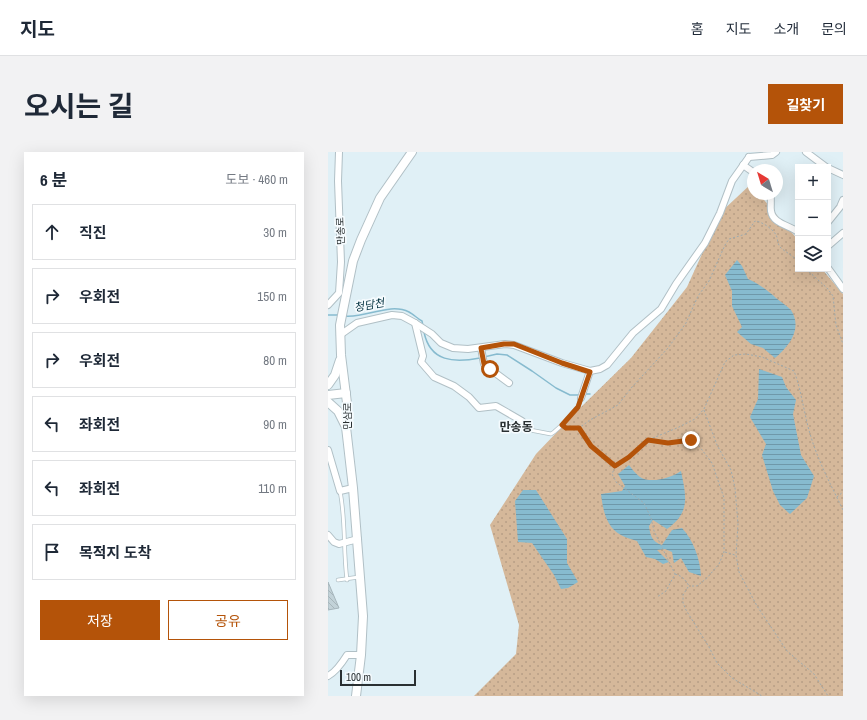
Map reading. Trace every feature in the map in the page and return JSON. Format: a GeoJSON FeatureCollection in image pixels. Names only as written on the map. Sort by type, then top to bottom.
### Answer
{"type":"FeatureCollection","features":[{"type":"Feature","properties":{"kind":"street","name":"만송로"},"geometry":{"type":"LineString","coordinates":[[328,305],[339,293],[341,262],[338,180],[339,152]]}},
{"type":"Feature","properties":{"kind":"street","name":"만삼로"},"geometry":{"type":"LineString","coordinates":[[356,696],[361,655],[361,577],[346,427],[346,392],[340,356],[340,325],[353,261],[376,205],[412,152]]}},
{"type":"Feature","properties":{"kind":"street"},"geometry":{"type":"LineString","coordinates":[[340,335],[357,323],[392,315],[402,316],[427,330],[441,343],[452,348],[482,351],[504,344],[514,344],[562,363],[590,372],[600,369],[607,365],[633,333],[661,309],[676,284],[705,243],[720,212],[732,181],[748,155],[772,155],[776,152]]}},
{"type":"Feature","properties":{"kind":"street"},"geometry":{"type":"LineString","coordinates":[[806,152],[822,164]]}},
{"type":"Feature","properties":{"kind":"street"},"geometry":{"type":"LineString","coordinates":[[743,165],[747,168]]}},
{"type":"Feature","properties":{"kind":"street"},"geometry":{"type":"LineString","coordinates":[[831,170],[843,175]]}},
{"type":"Feature","properties":{"kind":"street"},"geometry":{"type":"LineString","coordinates":[[770,200],[771,212],[777,221],[795,230]]}},
{"type":"Feature","properties":{"kind":"street"},"geometry":{"type":"LineString","coordinates":[[831,218],[840,207],[843,200]]}},
{"type":"Feature","properties":{"kind":"street"},"geometry":{"type":"LineString","coordinates":[[831,243],[843,232]]}},
{"type":"Feature","properties":{"kind":"street"},"geometry":{"type":"LineString","coordinates":[[831,272],[843,289]]}},
{"type":"Feature","properties":{"kind":"street"},"geometry":{"type":"LineString","coordinates":[[417,324],[423,356],[422,362],[434,378],[454,386],[469,397],[480,408],[496,406],[522,421]]}},
{"type":"Feature","properties":{"kind":"street"},"geometry":{"type":"LineString","coordinates":[[482,351],[484,364],[509,383]]}},
{"type":"Feature","properties":{"kind":"street"},"geometry":{"type":"LineString","coordinates":[[328,385],[335,375],[340,356]]}},
{"type":"Feature","properties":{"kind":"street"},"geometry":{"type":"LineString","coordinates":[[581,398],[590,372]]}},
{"type":"Feature","properties":{"kind":"street"},"geometry":{"type":"LineString","coordinates":[[328,395],[346,392]]}},
{"type":"Feature","properties":{"kind":"street"},"geometry":{"type":"LineString","coordinates":[[328,402],[338,411],[346,427]]}},
{"type":"Feature","properties":{"kind":"street"},"geometry":{"type":"LineString","coordinates":[[328,450],[340,492],[353,488]]}},
{"type":"Feature","properties":{"kind":"street"},"geometry":{"type":"LineString","coordinates":[[328,535],[334,542],[339,544],[358,539]]}},
{"type":"Feature","properties":{"kind":"street"},"geometry":{"type":"LineString","coordinates":[[328,676],[339,667],[347,655],[361,655]]}},
{"type":"Feature","properties":{"kind":"lane"},"geometry":{"type":"LineString","coordinates":[[530,430],[550,434],[562,425],[578,407],[581,398]]}},
{"type":"Feature","properties":{"kind":"lane"},"geometry":{"type":"LineString","coordinates":[[340,492],[344,517],[347,580]]}},
{"type":"Feature","properties":{"kind":"lane"},"geometry":{"type":"LineString","coordinates":[[338,580],[361,577]]}},
{"type":"Feature","properties":{"kind":"path"},"geometry":{"type":"LineString","coordinates":[[562,425],[566,428],[579,428],[590,420],[618,405],[632,387],[668,348],[686,323],[698,296],[708,281],[725,244],[729,239],[743,236],[755,221],[758,221],[772,230],[776,235],[780,247],[795,259]]}},
{"type":"Feature","properties":{"kind":"path"},"geometry":{"type":"LineString","coordinates":[[809,272],[834,296],[836,325],[843,344]]}},
{"type":"Feature","properties":{"kind":"path"},"geometry":{"type":"LineString","coordinates":[[689,586],[686,581],[675,574],[654,531],[651,518],[644,503],[616,482],[612,474],[615,466],[629,457],[648,440],[695,419],[704,409],[725,362],[734,355],[746,354],[762,357],[794,370],[800,389],[810,435],[822,468],[843,510]]}},
{"type":"Feature","properties":{"kind":"path"},"geometry":{"type":"LineString","coordinates":[[704,409],[717,445],[732,470],[738,524],[736,555],[739,572],[757,606],[787,651],[814,674],[828,696]]}},
{"type":"Feature","properties":{"kind":"path"},"geometry":{"type":"LineString","coordinates":[[579,428],[591,446],[615,466]]}},
{"type":"Feature","properties":{"kind":"path"},"geometry":{"type":"LineString","coordinates":[[648,440],[668,443],[691,440],[699,446],[712,463],[724,498],[724,552],[720,564],[697,586],[689,586]]}},
{"type":"Feature","properties":{"kind":"path"},"geometry":{"type":"LineString","coordinates":[[837,497],[843,492]]}},
{"type":"Feature","properties":{"kind":"path"},"geometry":{"type":"LineString","coordinates":[[724,552],[736,555]]}},
{"type":"Feature","properties":{"kind":"path"},"geometry":{"type":"LineString","coordinates":[[657,597],[666,591],[675,574]]}},
{"type":"Feature","properties":{"kind":"path"},"geometry":{"type":"LineString","coordinates":[[689,586],[682,595],[682,603],[717,663],[732,678],[762,696]]}},
{"type":"Feature","properties":{"kind":"shaded area"},"geometry":{"type":"Polygon","coordinates":[[[747,188],[747,200],[764,200],[795,236],[795,272],[825,272],[843,294],[843,696],[474,696],[516,654],[519,625],[490,525],[536,454],[631,358],[687,287],[721,212],[747,188]]]}},
{"type":"Feature","properties":{"kind":"water"},"geometry":{"type":"Polygon","coordinates":[[[737,260],[742,266],[748,279],[763,287],[788,307],[794,317],[796,324],[793,337],[775,358],[763,348],[751,344],[737,332],[742,327],[732,306],[732,291],[725,275],[737,260]]]}},
{"type":"Feature","properties":{"kind":"water"},"geometry":{"type":"Polygon","coordinates":[[[759,369],[782,377],[786,387],[796,400],[793,414],[801,455],[814,476],[807,498],[790,514],[780,505],[773,491],[762,455],[766,444],[750,417],[758,399],[759,369]]]}},
{"type":"Feature","properties":{"kind":"water"},"geometry":{"type":"Polygon","coordinates":[[[629,465],[640,477],[650,480],[667,478],[681,471],[685,503],[680,516],[675,523],[667,529],[653,520],[649,526],[649,529],[654,540],[662,545],[672,530],[682,528],[695,550],[701,576],[689,572],[681,558],[674,563],[672,552],[665,549],[657,550],[669,562],[663,564],[655,559],[646,557],[637,541],[616,532],[609,523],[604,512],[601,494],[622,491],[625,486],[618,474],[629,465]]]}},
{"type":"Feature","properties":{"kind":"water"},"geometry":{"type":"Polygon","coordinates":[[[523,490],[536,490],[567,539],[567,563],[578,582],[568,588],[561,589],[554,575],[532,543],[518,542],[515,501],[523,490]]]}},
{"type":"Feature","properties":{"kind":"building"},"geometry":{"type":"Polygon","coordinates":[[[328,582],[339,608],[328,610],[328,582]]]}},
{"type":"Feature","properties":{"kind":"waterway","name":"청담천"},"geometry":{"type":"LineString","coordinates":[[344,316],[401,309],[409,312],[422,321],[423,326]]}},
{"type":"Feature","properties":{"kind":"waterway","name":"청담천"},"geometry":{"type":"LineString","coordinates":[[328,315],[339,315]]}},
{"type":"Feature","properties":{"kind":"waterway","name":"청담천"},"geometry":{"type":"LineString","coordinates":[[424,332],[427,342],[432,349],[444,358],[452,360],[470,360],[480,358]]}},
{"type":"Feature","properties":{"kind":"waterway","name":"청담천"},"geometry":{"type":"LineString","coordinates":[[484,357],[497,354],[507,355],[556,388],[570,395],[580,395]]}},
{"type":"Feature","properties":{"kind":"waterway","name":"청담천"},"geometry":{"type":"LineString","coordinates":[[584,394],[590,394]]}},
{"type":"Feature","properties":{"kind":"district","name":"만송동"},"geometry":{"type":"Point","coordinates":[516,427]}},
{"type":"Feature","properties":{"kind":"route"},"geometry":{"type":"LineString","coordinates":[[490,369],[484,364],[481,348],[504,344],[514,344],[562,363],[590,372],[578,407],[562,425],[566,428],[579,428],[591,446],[615,466],[629,457],[648,440],[668,443],[691,440]]}}]}
